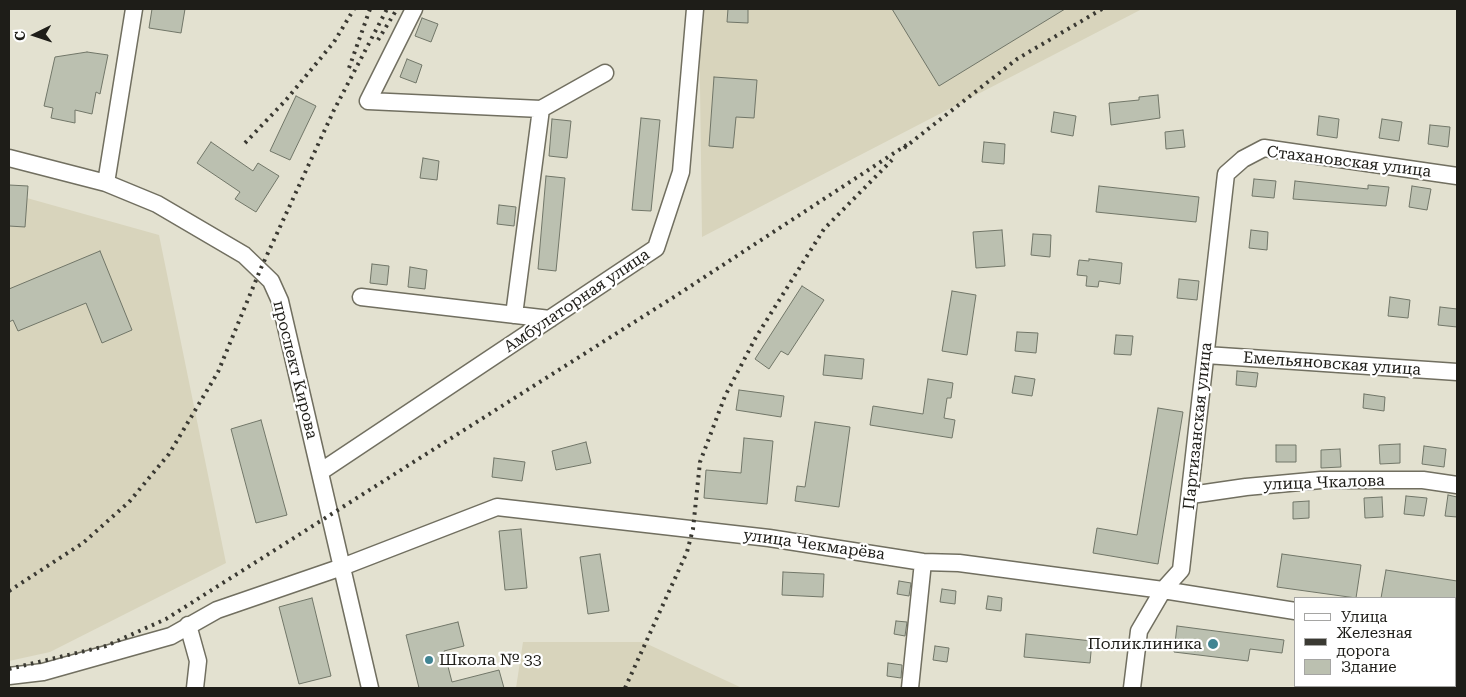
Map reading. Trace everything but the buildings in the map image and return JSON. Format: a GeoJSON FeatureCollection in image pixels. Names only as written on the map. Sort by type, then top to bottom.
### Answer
{"type":"FeatureCollection","features":[{"type":"Feature","properties":{"kind":"street"},"geometry":{"type":"LineString","coordinates":[[106,183],[134,9]]}},
{"type":"Feature","properties":{"kind":"street"},"geometry":{"type":"LineString","coordinates":[[414,9],[368,102],[541,109],[605,73]]}},
{"type":"Feature","properties":{"kind":"street","name":"Амбулаторная улица"},"geometry":{"type":"LineString","coordinates":[[320,472],[656,248],[681,172],[695,9]]}},
{"type":"Feature","properties":{"kind":"street"},"geometry":{"type":"LineString","coordinates":[[514,315],[541,109]]}},
{"type":"Feature","properties":{"kind":"street","name":"Стахановская улица"},"geometry":{"type":"LineString","coordinates":[[1243,159],[1264,148],[1457,176]]}},
{"type":"Feature","properties":{"kind":"street","name":"проспект Кирова"},"geometry":{"type":"LineString","coordinates":[[9,158],[106,183],[157,204],[244,255],[271,281],[280,301],[370,688]]}},
{"type":"Feature","properties":{"kind":"street","name":"Партизанская улица"},"geometry":{"type":"LineString","coordinates":[[1132,688],[1139,631],[1163,590],[1182,570],[1226,174],[1243,159]]}},
{"type":"Feature","properties":{"kind":"street"},"geometry":{"type":"LineString","coordinates":[[360,296],[550,319]]}},
{"type":"Feature","properties":{"kind":"street","name":"Емельяновская улица"},"geometry":{"type":"LineString","coordinates":[[1206,355],[1457,372]]}},
{"type":"Feature","properties":{"kind":"street","name":"улица Чкалова"},"geometry":{"type":"LineString","coordinates":[[1191,495],[1246,486],[1321,480],[1423,480],[1457,485]]}},
{"type":"Feature","properties":{"kind":"street","name":"улица Чекмарёва"},"geometry":{"type":"LineString","coordinates":[[9,676],[42,672],[171,636],[217,610],[282,586],[342,567],[497,507],[846,548],[923,562],[960,563],[1294,610]]}},
{"type":"Feature","properties":{"kind":"street"},"geometry":{"type":"LineString","coordinates":[[910,688],[923,562]]}},
{"type":"Feature","properties":{"kind":"street"},"geometry":{"type":"LineString","coordinates":[[188,625],[198,661],[195,688]]}},
{"type":"Feature","properties":{"kind":"shaded area"},"geometry":{"type":"Polygon","coordinates":[[[699,9],[1142,9],[702,237],[699,9]]]}},
{"type":"Feature","properties":{"kind":"shaded area"},"geometry":{"type":"Polygon","coordinates":[[[9,193],[159,235],[226,563],[50,652],[9,661],[9,193]]]}},
{"type":"Feature","properties":{"kind":"shaded area"},"geometry":{"type":"Polygon","coordinates":[[[523,642],[643,642],[742,688],[516,688],[523,642]]]}},
{"type":"Feature","properties":{"kind":"railway"},"geometry":{"type":"LineString","coordinates":[[245,143],[286,100],[334,42],[354,9]]}},
{"type":"Feature","properties":{"kind":"railway"},"geometry":{"type":"LineString","coordinates":[[349,68],[370,9]]}},
{"type":"Feature","properties":{"kind":"railway"},"geometry":{"type":"LineString","coordinates":[[9,591],[83,543],[129,502],[169,454],[218,372],[261,268],[334,110],[387,9]]}},
{"type":"Feature","properties":{"kind":"railway"},"geometry":{"type":"LineString","coordinates":[[378,40],[397,9]]}},
{"type":"Feature","properties":{"kind":"railway"},"geometry":{"type":"LineString","coordinates":[[904,148],[1017,59],[1102,9]]}},
{"type":"Feature","properties":{"kind":"railway"},"geometry":{"type":"LineString","coordinates":[[9,669],[106,646],[166,619],[677,295],[908,144]]}},
{"type":"Feature","properties":{"kind":"railway"},"geometry":{"type":"LineString","coordinates":[[625,688],[687,552],[693,529],[700,462],[725,396],[756,337],[824,229],[892,160]]}},
{"type":"Feature","properties":{"kind":"place","name":"Поликлиника"},"geometry":{"type":"Point","coordinates":[1213,644]}},
{"type":"Feature","properties":{"kind":"place","name":"Школа № 33"},"geometry":{"type":"Point","coordinates":[429,660]}}]}
